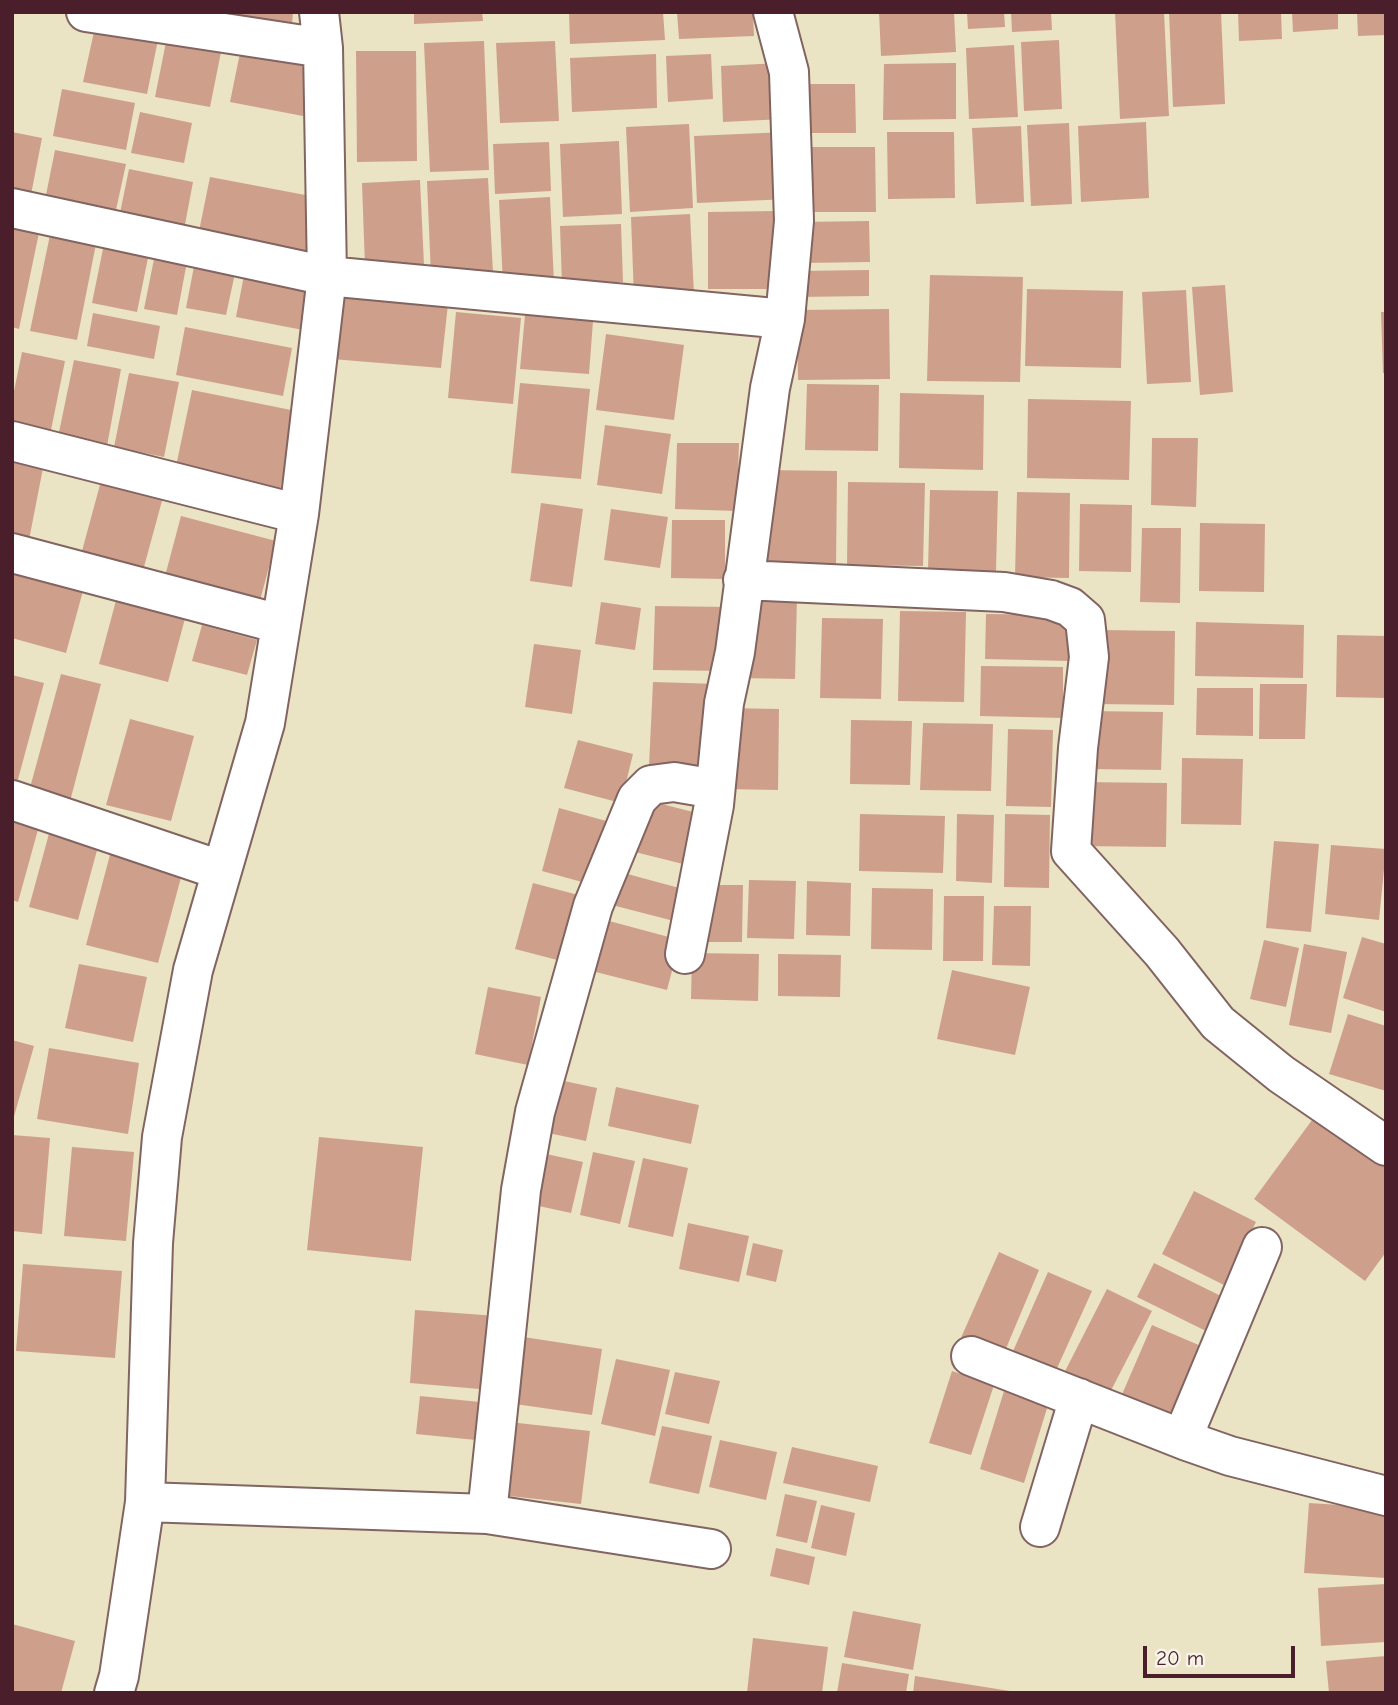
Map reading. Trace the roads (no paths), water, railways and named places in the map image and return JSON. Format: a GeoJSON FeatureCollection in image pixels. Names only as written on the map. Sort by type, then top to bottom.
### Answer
{"type":"FeatureCollection","features":[{"type":"Feature","properties":{"kind":"street"},"geometry":{"type":"LineString","coordinates":[[86,12],[321,30],[327,276],[299,514],[265,723],[193,970],[162,1137],[153,1243],[145,1502],[119,1676],[114,1693]]}},
{"type":"Feature","properties":{"kind":"street"},"geometry":{"type":"LineString","coordinates":[[685,954],[715,789],[770,388],[785,319],[794,221],[789,72],[773,12]]}},
{"type":"Feature","properties":{"kind":"street"},"geometry":{"type":"LineString","coordinates":[[12,208],[327,276],[785,319]]}},
{"type":"Feature","properties":{"kind":"street"},"geometry":{"type":"LineString","coordinates":[[12,441],[299,514]]}},
{"type":"Feature","properties":{"kind":"street"},"geometry":{"type":"LineString","coordinates":[[12,553],[281,624]]}},
{"type":"Feature","properties":{"kind":"street"},"geometry":{"type":"LineString","coordinates":[[743,580],[1004,592],[1051,600],[1069,607],[1085,620],[1088,657],[1071,852],[1162,952],[1218,1023],[1281,1074],[1386,1146]]}},
{"type":"Feature","properties":{"kind":"street"},"geometry":{"type":"LineString","coordinates":[[487,1514],[521,1190],[535,1112],[593,906],[637,799],[651,785],[674,782],[715,789]]}},
{"type":"Feature","properties":{"kind":"street"},"geometry":{"type":"LineString","coordinates":[[12,800],[220,870]]}},
{"type":"Feature","properties":{"kind":"street"},"geometry":{"type":"LineString","coordinates":[[1186,1441],[1189,1422],[1262,1247]]}},
{"type":"Feature","properties":{"kind":"street"},"geometry":{"type":"LineString","coordinates":[[971,1356],[1230,1456],[1386,1496]]}},
{"type":"Feature","properties":{"kind":"street"},"geometry":{"type":"LineString","coordinates":[[1040,1527],[1079,1398]]}},
{"type":"Feature","properties":{"kind":"street"},"geometry":{"type":"LineString","coordinates":[[145,1502],[487,1514],[711,1549]]}}]}
